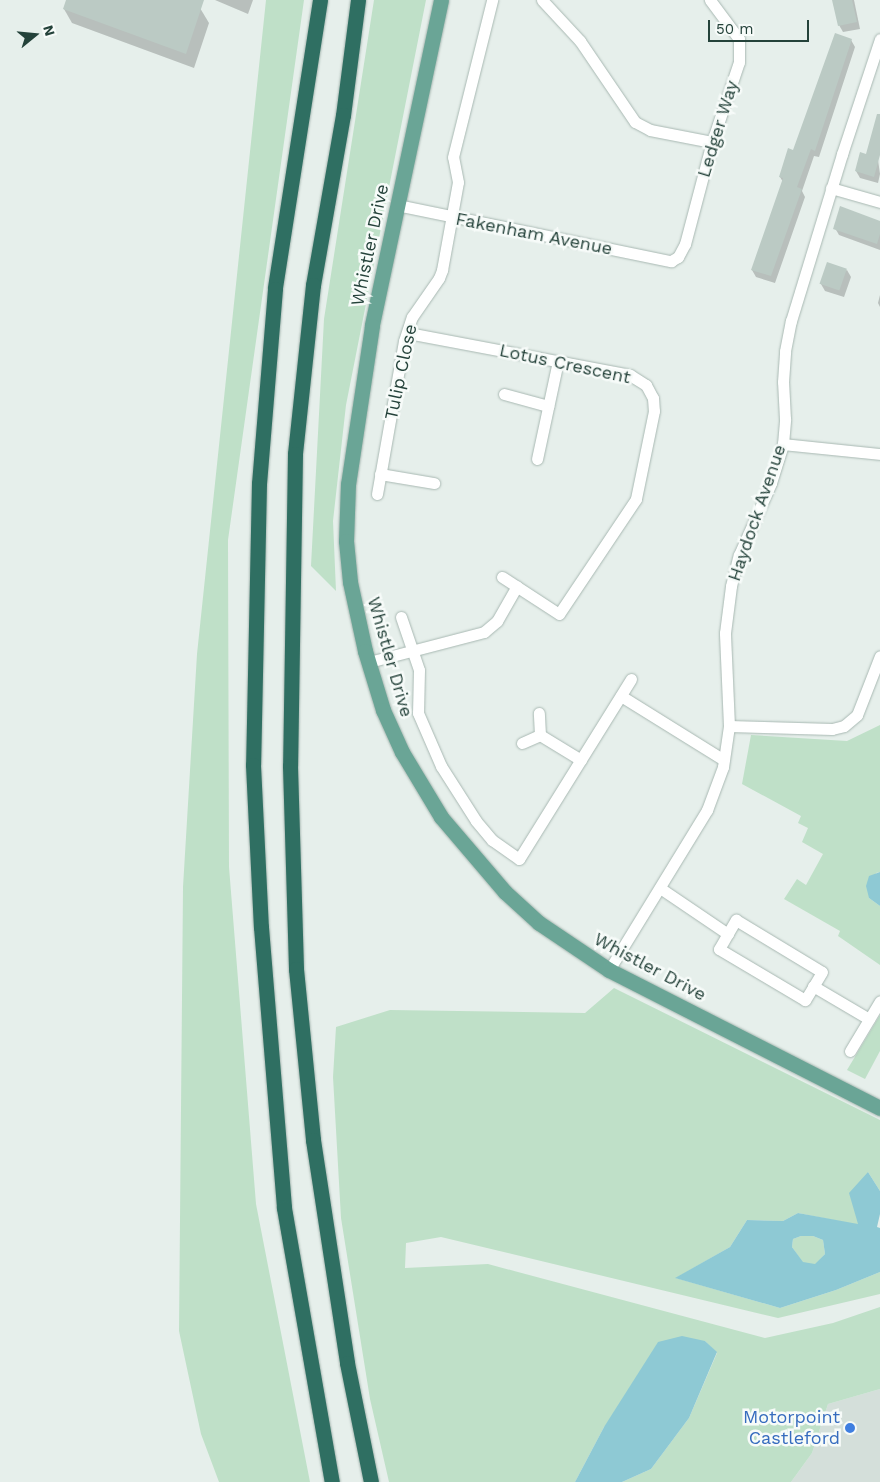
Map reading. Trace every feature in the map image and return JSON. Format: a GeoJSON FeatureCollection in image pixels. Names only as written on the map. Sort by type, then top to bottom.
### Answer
{"type":"FeatureCollection","features":[{"type":"Feature","properties":{"kind":"highway"},"geometry":{"type":"LineString","coordinates":[[320,0],[275,289],[259,483],[253,765],[261,928],[284,1208],[312,1378],[332,1482]]}},
{"type":"Feature","properties":{"kind":"highway"},"geometry":{"type":"LineString","coordinates":[[358,0],[343,115],[312,285],[295,454],[290,766],[296,969],[313,1140],[347,1363],[371,1482]]}},
{"type":"Feature","properties":{"kind":"main road","name":"Whistler Drive"},"geometry":{"type":"LineString","coordinates":[[441,0],[372,326],[348,484],[346,541],[350,582],[369,662],[383,710],[402,752],[428,796],[462,844],[505,892],[539,922],[609,970],[880,1108]]}},
{"type":"Feature","properties":{"kind":"street"},"geometry":{"type":"LineString","coordinates":[[452,218],[458,182],[453,157],[492,0]]}},
{"type":"Feature","properties":{"kind":"street"},"geometry":{"type":"LineString","coordinates":[[542,0],[571,31],[635,122],[650,130],[712,142]]}},
{"type":"Feature","properties":{"kind":"street","name":"Ledger Way"},"geometry":{"type":"LineString","coordinates":[[671,261],[678,257],[685,244],[712,142],[739,62],[740,50],[735,32],[710,0]]}},
{"type":"Feature","properties":{"kind":"street","name":"Haydock Avenue"},"geometry":{"type":"LineString","coordinates":[[609,970],[707,810],[724,760],[729,726],[725,633],[731,586],[739,555],[771,483],[783,444],[785,419],[783,382],[789,328],[831,188],[880,39]]}},
{"type":"Feature","properties":{"kind":"street"},"geometry":{"type":"LineString","coordinates":[[831,188],[880,202]]}},
{"type":"Feature","properties":{"kind":"street","name":"Fakenham Avenue"},"geometry":{"type":"LineString","coordinates":[[397,205],[452,218],[671,261]]}},
{"type":"Feature","properties":{"kind":"street","name":"Tulip Close"},"geometry":{"type":"LineString","coordinates":[[377,494],[404,341],[412,317],[439,278],[452,218]]}},
{"type":"Feature","properties":{"kind":"street","name":"Lotus Crescent"},"geometry":{"type":"LineString","coordinates":[[408,333],[630,375],[646,385],[653,398],[654,411],[636,499],[559,614],[517,586]]}},
{"type":"Feature","properties":{"kind":"street"},"geometry":{"type":"LineString","coordinates":[[537,459],[558,361]]}},
{"type":"Feature","properties":{"kind":"street"},"geometry":{"type":"LineString","coordinates":[[504,394],[548,406]]}},
{"type":"Feature","properties":{"kind":"street"},"geometry":{"type":"LineString","coordinates":[[783,444],[880,454]]}},
{"type":"Feature","properties":{"kind":"street"},"geometry":{"type":"LineString","coordinates":[[380,474],[434,483]]}},
{"type":"Feature","properties":{"kind":"street"},"geometry":{"type":"LineString","coordinates":[[369,662],[484,632],[497,621],[517,586],[502,577]]}},
{"type":"Feature","properties":{"kind":"street"},"geometry":{"type":"LineString","coordinates":[[401,618],[414,650],[420,680],[418,713],[449,782],[476,821],[492,840],[519,859],[631,679]]}},
{"type":"Feature","properties":{"kind":"street"},"geometry":{"type":"LineString","coordinates":[[729,726],[832,729],[844,726],[857,715],[880,656]]}},
{"type":"Feature","properties":{"kind":"street"},"geometry":{"type":"LineString","coordinates":[[621,696],[724,760]]}},
{"type":"Feature","properties":{"kind":"street"},"geometry":{"type":"LineString","coordinates":[[539,713],[540,735]]}},
{"type":"Feature","properties":{"kind":"street"},"geometry":{"type":"LineString","coordinates":[[540,735],[581,760]]}},
{"type":"Feature","properties":{"kind":"street"},"geometry":{"type":"LineString","coordinates":[[522,743],[540,735]]}},
{"type":"Feature","properties":{"kind":"street"},"geometry":{"type":"LineString","coordinates":[[660,888],[728,934]]}},
{"type":"Feature","properties":{"kind":"street"},"geometry":{"type":"LineString","coordinates":[[736,920],[822,972],[813,986],[805,1000],[719,949],[736,920]]}},
{"type":"Feature","properties":{"kind":"street"},"geometry":{"type":"LineString","coordinates":[[813,986],[869,1019]]}},
{"type":"Feature","properties":{"kind":"street"},"geometry":{"type":"LineString","coordinates":[[850,1051],[880,1001]]}},
{"type":"Feature","properties":{"kind":"shaded area","name":"Motorpoint Castleford"},"geometry":{"type":"Polygon","coordinates":[[[880,1389],[880,1482],[791,1482],[812,1453],[828,1404],[880,1389]]]}},
{"type":"Feature","properties":{"kind":"green space"},"geometry":{"type":"Polygon","coordinates":[[[266,0],[304,0],[228,540],[229,867],[256,1204],[310,1482],[219,1482],[201,1434],[179,1331],[183,887],[197,654],[266,0]]]}},
{"type":"Feature","properties":{"kind":"green space"},"geometry":{"type":"Polygon","coordinates":[[[374,0],[426,0],[346,405],[333,521],[336,591],[311,566],[324,319],[374,0]]]}},
{"type":"Feature","properties":{"kind":"green space"},"geometry":{"type":"Polygon","coordinates":[[[880,725],[880,872],[876,873],[869,898],[880,906],[880,965],[838,936],[840,931],[784,899],[797,879],[806,885],[823,854],[802,842],[808,828],[798,823],[801,816],[742,784],[751,735],[847,741],[880,725]]]}},
{"type":"Feature","properties":{"kind":"green space"},"geometry":{"type":"Polygon","coordinates":[[[614,988],[880,1120],[880,1191],[868,1172],[858,1225],[798,1213],[783,1221],[747,1220],[730,1247],[676,1278],[780,1308],[836,1290],[880,1272],[880,1294],[778,1318],[441,1237],[406,1243],[405,1268],[488,1264],[765,1338],[833,1323],[880,1307],[880,1389],[828,1404],[812,1453],[791,1482],[622,1482],[651,1469],[689,1418],[717,1353],[705,1341],[604,1427],[575,1482],[389,1482],[370,1399],[341,1218],[333,1077],[336,1027],[390,1010],[585,1013],[614,988]]]}},
{"type":"Feature","properties":{"kind":"green space"},"geometry":{"type":"Polygon","coordinates":[[[880,1015],[880,1051],[865,1079],[847,1070],[880,1015]]]}},
{"type":"Feature","properties":{"kind":"green space"},"geometry":{"type":"Polygon","coordinates":[[[801,1236],[813,1236],[823,1240],[825,1254],[815,1265],[803,1263],[792,1247],[793,1239],[801,1236]]]}},
{"type":"Feature","properties":{"kind":"water"},"geometry":{"type":"Polygon","coordinates":[[[880,872],[880,906],[869,898],[866,886],[869,876],[880,872]]]}},
{"type":"Feature","properties":{"kind":"water"},"geometry":{"type":"Polygon","coordinates":[[[868,1172],[880,1191],[880,1214],[877,1227],[880,1228],[880,1272],[836,1290],[780,1308],[675,1278],[730,1247],[747,1220],[783,1221],[798,1213],[858,1224],[849,1193],[868,1172]],[[801,1236],[793,1239],[792,1247],[803,1262],[815,1264],[825,1254],[823,1240],[813,1236],[801,1236]]]}},
{"type":"Feature","properties":{"kind":"water"},"geometry":{"type":"Polygon","coordinates":[[[682,1336],[705,1341],[717,1352],[689,1418],[651,1469],[622,1482],[575,1482],[604,1427],[658,1342],[682,1336]]]}},
{"type":"Feature","properties":{"kind":"building"},"geometry":{"type":"Polygon","coordinates":[[[66,0],[204,0],[186,54],[63,9],[66,0]]]}},
{"type":"Feature","properties":{"kind":"building"},"geometry":{"type":"Polygon","coordinates":[[[832,0],[852,0],[857,22],[838,26],[832,0]]]}},
{"type":"Feature","properties":{"kind":"building"},"geometry":{"type":"Polygon","coordinates":[[[835,33],[852,39],[815,151],[811,149],[797,187],[802,189],[771,276],[751,270],[783,178],[779,177],[788,148],[793,150],[835,33]]]}},
{"type":"Feature","properties":{"kind":"building"},"geometry":{"type":"Polygon","coordinates":[[[877,114],[880,114],[880,155],[874,177],[855,171],[860,152],[866,154],[877,114]]]}},
{"type":"Feature","properties":{"kind":"building"},"geometry":{"type":"Polygon","coordinates":[[[840,206],[880,221],[880,234],[877,244],[833,229],[840,206]]]}},
{"type":"Feature","properties":{"kind":"building"},"geometry":{"type":"Polygon","coordinates":[[[827,262],[847,269],[839,291],[820,284],[827,262]]]}},
{"type":"Feature","properties":{"kind":"place","name":"Motorpoint Castleford"},"geometry":{"type":"Point","coordinates":[850,1428]}}]}
